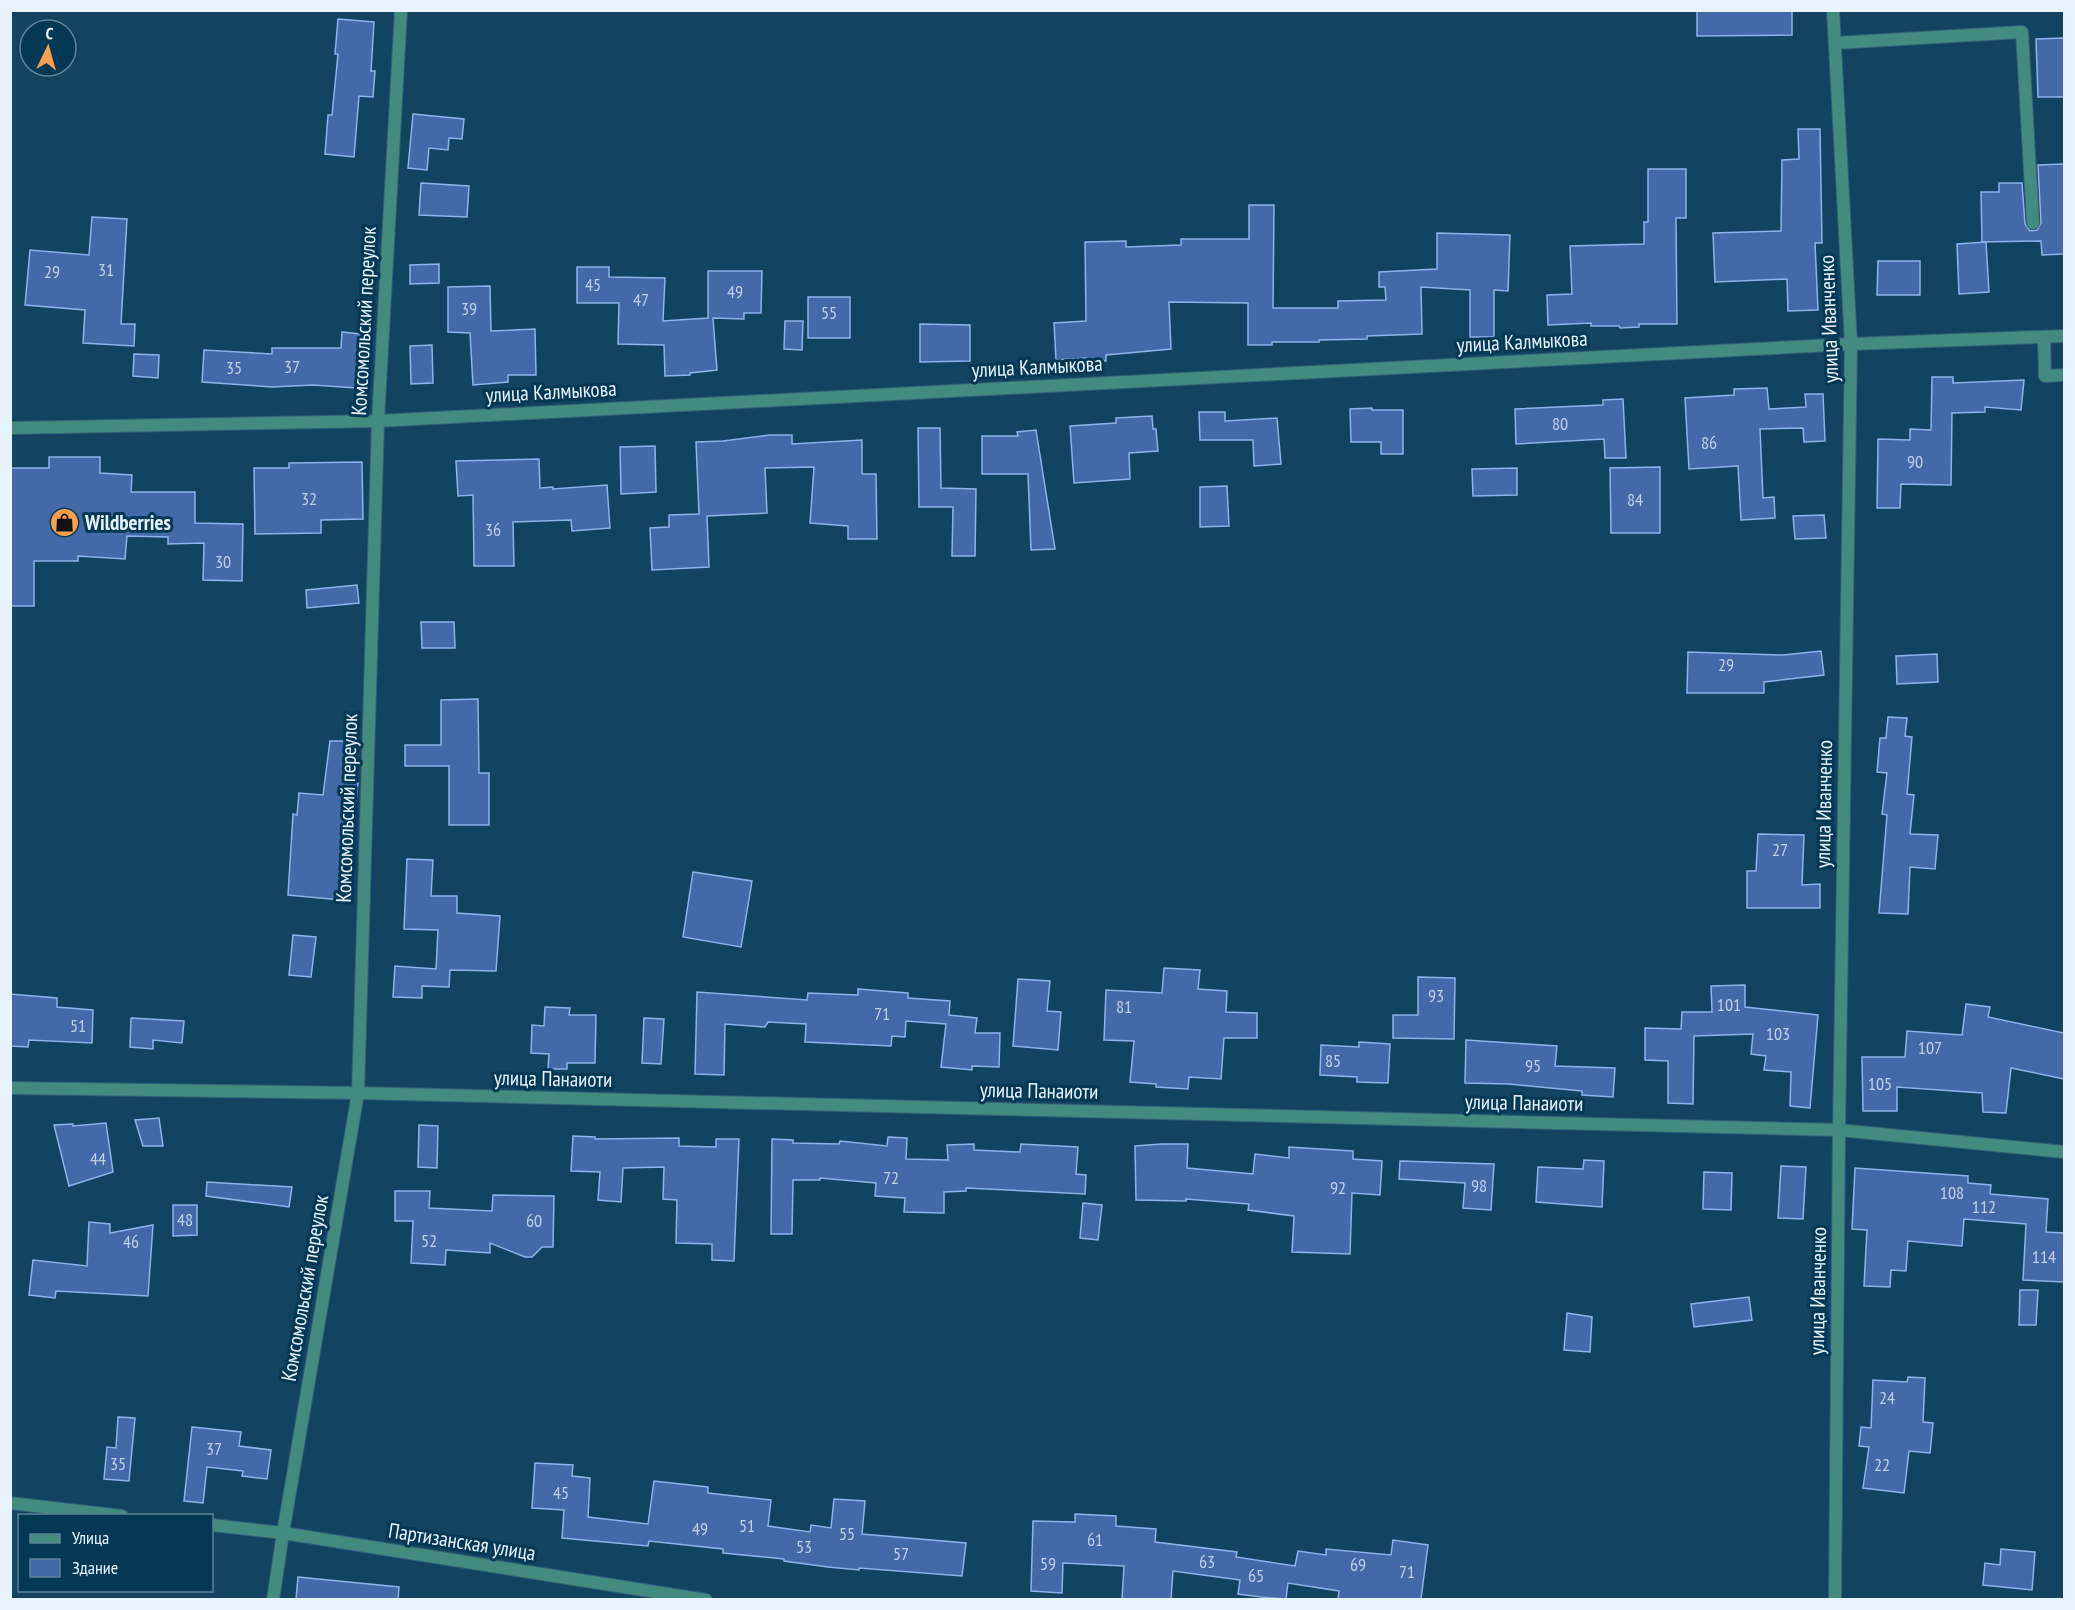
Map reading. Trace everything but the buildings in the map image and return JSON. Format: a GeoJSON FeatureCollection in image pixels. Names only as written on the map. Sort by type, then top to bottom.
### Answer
{"type":"FeatureCollection","features":[{"type":"Feature","properties":{"kind":"street","name":"Комсомольский переулок"},"geometry":{"type":"LineString","coordinates":[[273,1599],[358,1093],[378,421],[401,10]]}},
{"type":"Feature","properties":{"kind":"street","name":"улица Иванченко"},"geometry":{"type":"LineString","coordinates":[[1833,10],[1851,344],[1834,1599]]}},
{"type":"Feature","properties":{"kind":"street"},"geometry":{"type":"LineString","coordinates":[[1834,43],[2022,32],[2033,223]]}},
{"type":"Feature","properties":{"kind":"street","name":"улица Калмыкова"},"geometry":{"type":"LineString","coordinates":[[10,428],[378,421],[1851,344],[2064,336]]}},
{"type":"Feature","properties":{"kind":"street"},"geometry":{"type":"LineString","coordinates":[[2044,337],[2045,376],[2064,375]]}},
{"type":"Feature","properties":{"kind":"street","name":"улица Панаиоти"},"geometry":{"type":"LineString","coordinates":[[10,1088],[358,1093],[1839,1130],[2064,1152]]}},
{"type":"Feature","properties":{"kind":"street"},"geometry":{"type":"LineString","coordinates":[[10,1503],[113,1514]]}},
{"type":"Feature","properties":{"kind":"street","name":"Партизанская улица"},"geometry":{"type":"LineString","coordinates":[[213,1525],[283,1533],[706,1599]]}},
{"type":"Feature","properties":{"kind":"place","name":"Wildberries"},"geometry":{"type":"Point","coordinates":[64,523]}}]}
